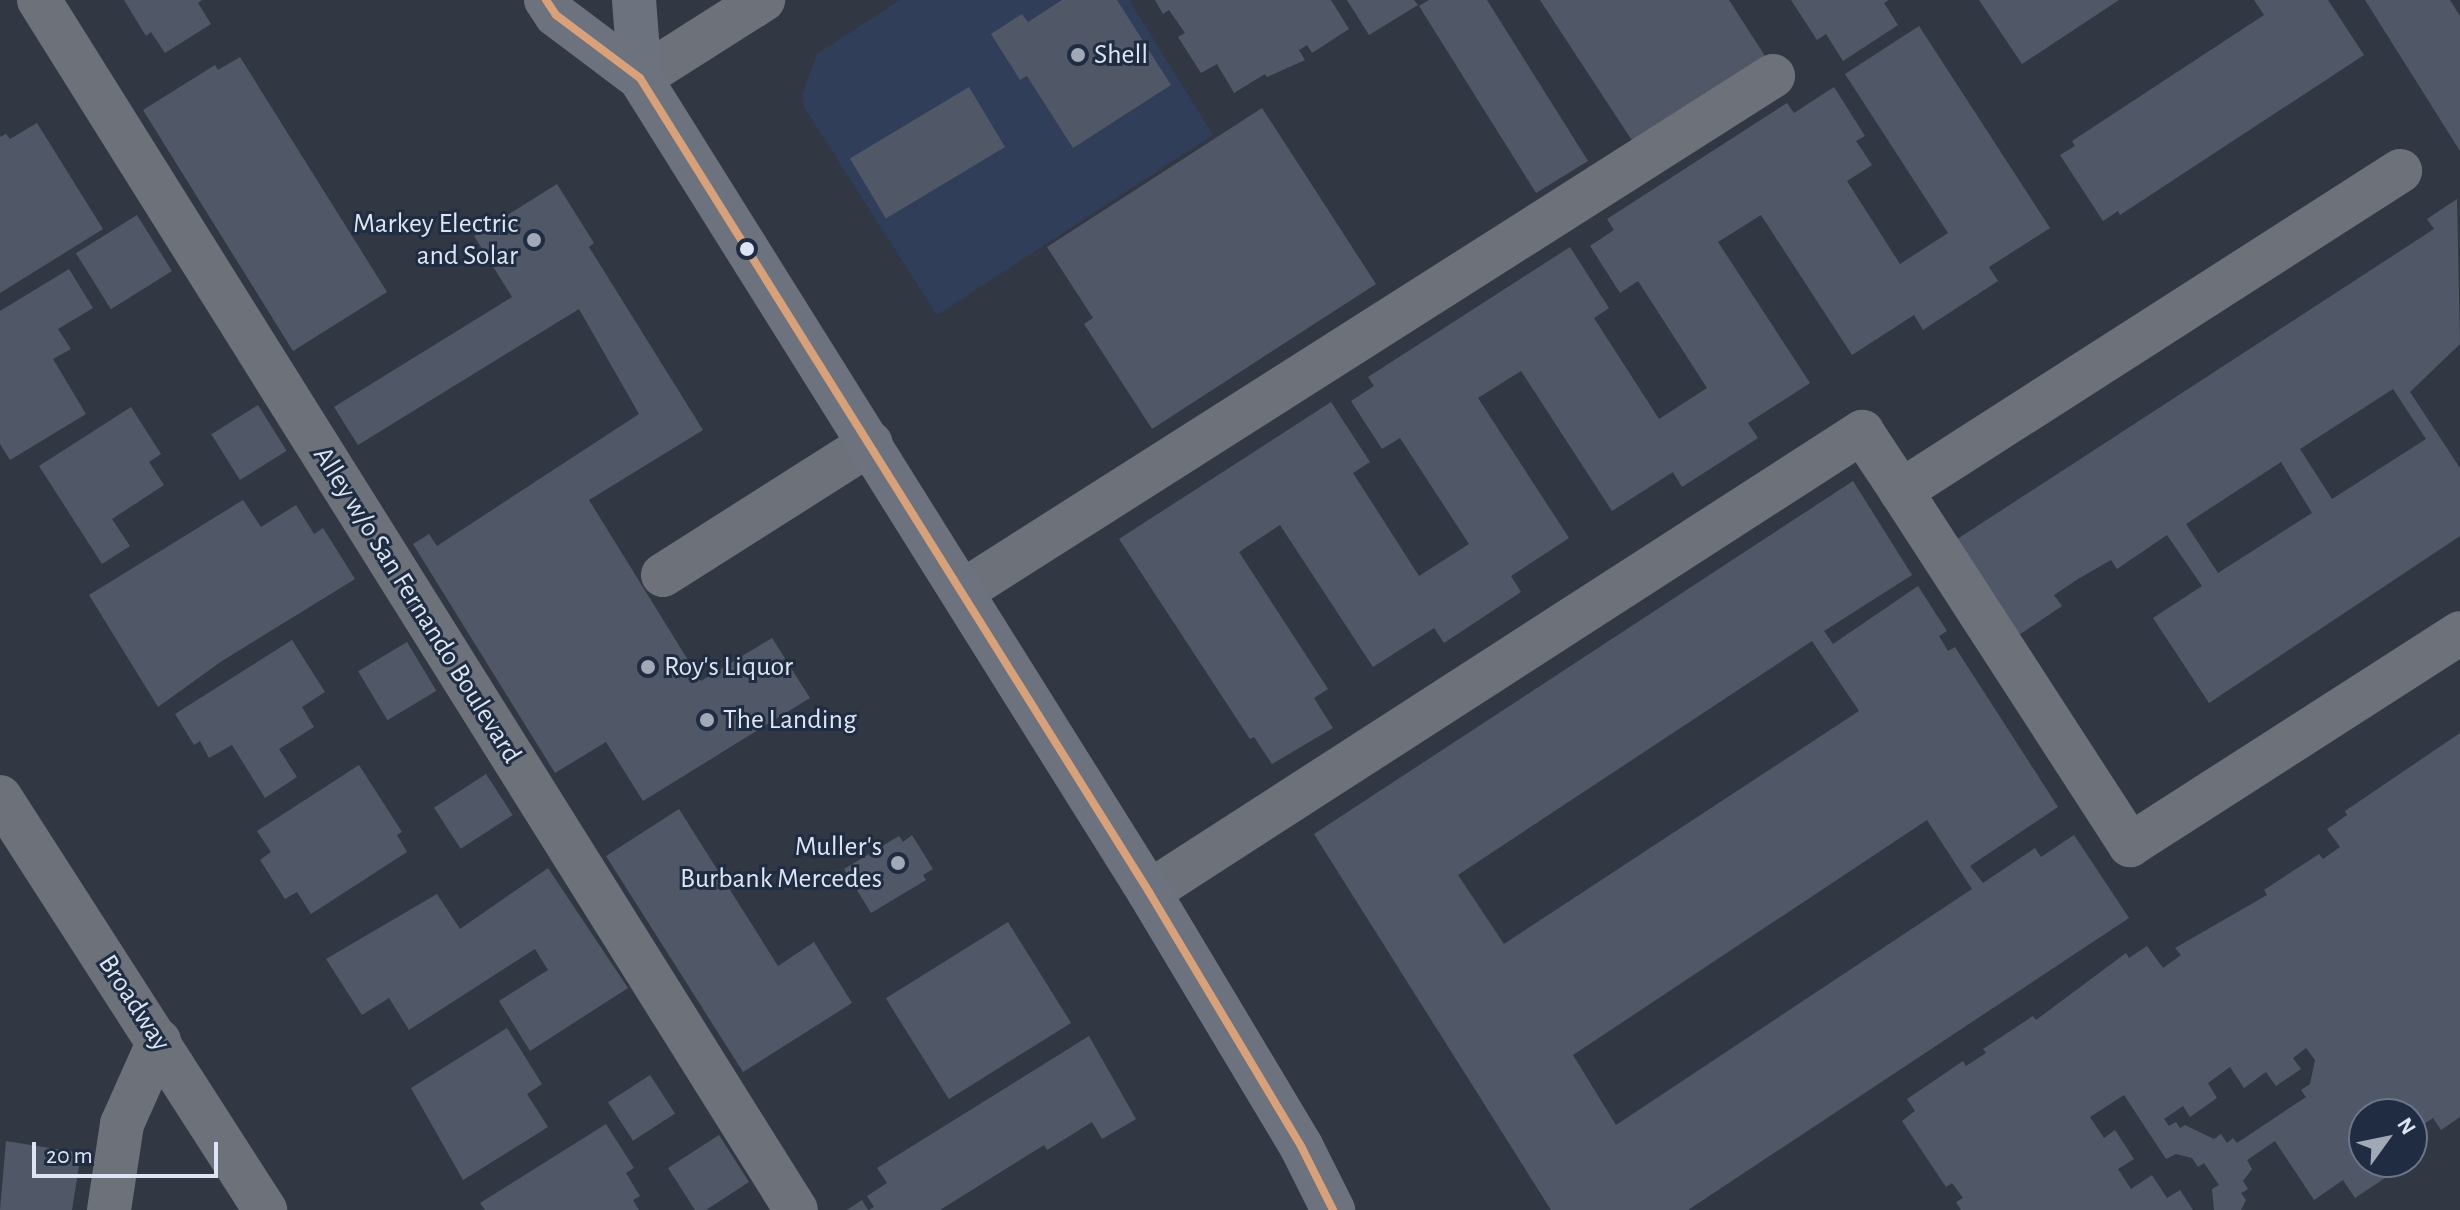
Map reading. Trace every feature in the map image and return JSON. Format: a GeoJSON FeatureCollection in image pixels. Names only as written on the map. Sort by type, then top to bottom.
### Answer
{"type":"FeatureCollection","features":[{"type":"Feature","properties":{"kind":"main road"},"geometry":{"type":"LineString","coordinates":[[546,0],[556,15],[640,78],[1149,892],[1301,1146],[1333,1210]]}},
{"type":"Feature","properties":{"kind":"main road"},"geometry":{"type":"LineString","coordinates":[[634,0],[640,78]]}},
{"type":"Feature","properties":{"kind":"street","name":"Alley w/o San Fernando Boulevard"},"geometry":{"type":"LineString","coordinates":[[39,0],[796,1210]]}},
{"type":"Feature","properties":{"kind":"street"},"geometry":{"type":"LineString","coordinates":[[640,78],[763,0]]}},
{"type":"Feature","properties":{"kind":"street"},"geometry":{"type":"LineString","coordinates":[[963,591],[1773,76]]}},
{"type":"Feature","properties":{"kind":"street"},"geometry":{"type":"LineString","coordinates":[[1901,491],[2400,171]]}},
{"type":"Feature","properties":{"kind":"street"},"geometry":{"type":"LineString","coordinates":[[1149,892],[1862,432],[2130,845],[2460,633]]}},
{"type":"Feature","properties":{"kind":"street"},"geometry":{"type":"LineString","coordinates":[[663,575],[871,443]]}},
{"type":"Feature","properties":{"kind":"street","name":"Broadway"},"geometry":{"type":"LineString","coordinates":[[0,797],[265,1210]]}},
{"type":"Feature","properties":{"kind":"street"},"geometry":{"type":"LineString","coordinates":[[109,1210],[122,1124],[159,1041]]}},
{"type":"Feature","properties":{"kind":"shaded area","name":"Shell"},"geometry":{"type":"Polygon","coordinates":[[[900,0],[1129,0],[1213,135],[937,315],[804,107],[802,94],[817,54],[900,0]]]}},
{"type":"Feature","properties":{"kind":"building"},"geometry":{"type":"Polygon","coordinates":[[[124,0],[202,0],[198,3],[211,24],[165,53],[151,32],[146,36],[124,0]]]}},
{"type":"Feature","properties":{"kind":"building","name":"Shell"},"geometry":{"type":"Polygon","coordinates":[[[1062,0],[1117,0],[1171,85],[1073,148],[1027,76],[1020,80],[991,34],[1022,14],[1028,22],[1062,0]]]}},
{"type":"Feature","properties":{"kind":"building"},"geometry":{"type":"Polygon","coordinates":[[[1155,0],[1331,0],[1349,29],[1312,53],[1307,45],[1299,50],[1305,60],[1267,77],[1265,74],[1234,93],[1217,64],[1201,73],[1178,37],[1185,33],[1169,10],[1163,14],[1155,0]]]}},
{"type":"Feature","properties":{"kind":"building"},"geometry":{"type":"Polygon","coordinates":[[[1347,0],[1414,0],[1418,5],[1369,35],[1347,0]]]}},
{"type":"Feature","properties":{"kind":"building"},"geometry":{"type":"Polygon","coordinates":[[[1429,0],[1487,0],[1588,161],[1536,193],[1419,6],[1429,0]]]}},
{"type":"Feature","properties":{"kind":"building"},"geometry":{"type":"Polygon","coordinates":[[[1540,0],[1729,0],[1765,56],[1633,142],[1540,0]]]}},
{"type":"Feature","properties":{"kind":"building"},"geometry":{"type":"Polygon","coordinates":[[[1791,0],[1889,0],[1884,3],[1898,25],[1843,61],[1826,34],[1817,40],[1791,0]]]}},
{"type":"Feature","properties":{"kind":"building"},"geometry":{"type":"Polygon","coordinates":[[[1979,0],[2119,0],[2022,64],[1979,0]]]}},
{"type":"Feature","properties":{"kind":"building"},"geometry":{"type":"Polygon","coordinates":[[[2254,0],[2328,0],[2364,55],[2120,215],[2118,211],[2103,221],[2060,155],[2075,146],[2072,141],[2264,15],[2254,0]]]}},
{"type":"Feature","properties":{"kind":"building"},"geometry":{"type":"Polygon","coordinates":[[[2365,0],[2450,0],[2460,16],[2460,151],[2365,0]]]}},
{"type":"Feature","properties":{"kind":"building"},"geometry":{"type":"Polygon","coordinates":[[[1919,26],[2050,228],[1989,267],[1998,281],[1923,330],[1914,315],[1852,355],[1761,215],[1718,242],[1810,383],[1748,423],[1758,438],[1682,487],[1673,472],[1612,511],[1521,371],[1478,398],[1569,538],[1511,576],[1521,592],[1444,643],[1434,628],[1373,667],[1280,525],[1239,552],[1328,689],[1314,698],[1333,728],[1272,764],[1254,737],[1250,739],[1119,539],[1331,402],[1370,462],[1353,473],[1419,576],[1469,544],[1400,438],[1382,449],[1351,401],[1374,386],[1368,377],[1570,247],[1609,308],[1594,318],[1659,419],[1707,388],[1638,281],[1620,293],[1590,246],[1614,230],[1607,219],[1787,103],[1794,113],[1834,87],[1865,136],[1856,141],[1872,165],[1847,181],[1900,264],[1948,233],[1845,74],[1919,26]]]}},
{"type":"Feature","properties":{"kind":"building"},"geometry":{"type":"Polygon","coordinates":[[[240,57],[387,292],[293,351],[143,110],[215,65],[218,70],[240,57]]]}},
{"type":"Feature","properties":{"kind":"building"},"geometry":{"type":"Polygon","coordinates":[[[969,87],[1005,147],[886,219],[850,159],[969,87]]]}},
{"type":"Feature","properties":{"kind":"building"},"geometry":{"type":"Polygon","coordinates":[[[1262,108],[1376,284],[1152,429],[1084,324],[1093,318],[1047,247],[1262,108]]]}},
{"type":"Feature","properties":{"kind":"building"},"geometry":{"type":"Polygon","coordinates":[[[37,123],[103,229],[0,293],[0,137],[6,134],[10,139],[37,123]]]}},
{"type":"Feature","properties":{"kind":"building"},"geometry":{"type":"Polygon","coordinates":[[[557,184],[594,243],[589,247],[703,430],[589,500],[701,681],[772,638],[810,698],[643,801],[606,742],[555,773],[413,544],[429,534],[437,546],[639,414],[579,309],[358,445],[334,407],[512,297],[474,236],[557,184]]]}},
{"type":"Feature","properties":{"kind":"building"},"geometry":{"type":"Polygon","coordinates":[[[2457,199],[2460,344],[2410,392],[2460,468],[2460,536],[2209,703],[2153,618],[2202,586],[2167,535],[2117,569],[2111,560],[2054,595],[2062,606],[2010,641],[1945,547],[2434,229],[2427,219],[2457,199]],[[2393,389],[2300,449],[2332,499],[2426,439],[2393,389]],[[2281,462],[2186,524],[2218,573],[2312,513],[2281,462]]]}},
{"type":"Feature","properties":{"kind":"building"},"geometry":{"type":"Polygon","coordinates":[[[137,215],[172,271],[111,309],[76,253],[137,215]]]}},
{"type":"Feature","properties":{"kind":"building"},"geometry":{"type":"Polygon","coordinates":[[[69,269],[93,308],[58,329],[71,349],[53,359],[86,414],[10,460],[0,444],[0,311],[69,269]]]}},
{"type":"Feature","properties":{"kind":"building"},"geometry":{"type":"Polygon","coordinates":[[[258,405],[287,451],[240,480],[211,434],[258,405]]]}},
{"type":"Feature","properties":{"kind":"building"},"geometry":{"type":"Polygon","coordinates":[[[131,407],[161,454],[149,462],[164,485],[112,519],[130,546],[102,564],[39,466],[131,407]]]}},
{"type":"Feature","properties":{"kind":"building"},"geometry":{"type":"Polygon","coordinates":[[[1853,481],[1912,575],[1824,631],[1833,644],[1918,586],[1947,631],[1939,636],[1948,651],[1955,647],[2058,807],[1970,866],[1983,883],[2035,848],[2041,857],[2074,835],[2129,918],[1688,1210],[1551,1210],[1314,834],[1853,481]],[[1812,641],[1458,875],[1504,944],[1859,711],[1812,641]],[[1927,820],[1573,1055],[1616,1125],[1972,889],[1927,820]]]}},
{"type":"Feature","properties":{"kind":"building"},"geometry":{"type":"Polygon","coordinates":[[[243,500],[261,527],[296,505],[314,534],[323,528],[355,579],[222,661],[158,707],[89,595],[243,500]]]}},
{"type":"Feature","properties":{"kind":"building"},"geometry":{"type":"Polygon","coordinates":[[[292,640],[325,692],[302,707],[314,727],[279,749],[297,777],[265,798],[232,745],[209,758],[200,741],[194,745],[175,714],[292,640]]]}},
{"type":"Feature","properties":{"kind":"building"},"geometry":{"type":"Polygon","coordinates":[[[407,642],[436,691],[387,720],[358,671],[407,642]]]}},
{"type":"Feature","properties":{"kind":"building"},"geometry":{"type":"Polygon","coordinates":[[[2460,733],[2460,1117],[2441,1130],[2433,1118],[2428,1121],[2428,1098],[2348,1098],[2348,1178],[2385,1178],[2355,1198],[2343,1180],[2314,1200],[2275,1141],[2247,1160],[2252,1169],[2243,1181],[2248,1189],[2241,1193],[2246,1200],[2241,1210],[2214,1210],[2212,1189],[2219,1185],[2204,1163],[2198,1167],[2192,1158],[2176,1154],[2166,1159],[2124,1095],[2090,1117],[2104,1138],[2115,1130],[2134,1159],[2118,1169],[2131,1189],[2152,1175],[2167,1198],[2180,1190],[2193,1210],[1961,1210],[1956,1202],[1963,1198],[1952,1183],[1946,1187],[1902,1121],[1915,1111],[1907,1099],[1963,1061],[1966,1066],[1986,1053],[1983,1049],[2033,1016],[2036,1020],[2126,953],[2129,958],[2147,946],[2163,968],[2181,955],[2175,948],[2267,895],[2264,890],[2319,854],[2323,859],[2340,847],[2327,829],[2347,815],[2345,811],[2460,733]],[[2306,1048],[2293,1058],[2301,1069],[2276,1086],[2266,1072],[2244,1088],[2230,1067],[2208,1083],[2217,1098],[2190,1117],[2183,1106],[2164,1119],[2169,1126],[2176,1122],[2180,1128],[2185,1125],[2214,1139],[2221,1134],[2227,1143],[2233,1138],[2237,1143],[2306,1097],[2301,1090],[2310,1084],[2315,1060],[2306,1048]]]}},
{"type":"Feature","properties":{"kind":"building"},"geometry":{"type":"Polygon","coordinates":[[[359,765],[402,832],[397,835],[407,852],[311,914],[297,892],[285,899],[260,860],[271,852],[257,831],[359,765]]]}},
{"type":"Feature","properties":{"kind":"building"},"geometry":{"type":"Polygon","coordinates":[[[486,774],[513,815],[461,849],[434,808],[486,774]]]}},
{"type":"Feature","properties":{"kind":"building"},"geometry":{"type":"Polygon","coordinates":[[[679,809],[778,966],[814,942],[852,1003],[743,1072],[606,856],[679,809]]]}},
{"type":"Feature","properties":{"kind":"building"},"geometry":{"type":"Polygon","coordinates":[[[912,835],[933,869],[923,875],[926,880],[871,913],[844,869],[899,836],[903,842],[912,835]]]}},
{"type":"Feature","properties":{"kind":"building"},"geometry":{"type":"Polygon","coordinates":[[[548,868],[628,988],[530,1051],[499,1001],[548,970],[535,949],[409,1030],[389,998],[362,1015],[326,959],[437,894],[460,929],[548,868]]]}},
{"type":"Feature","properties":{"kind":"building"},"geometry":{"type":"Polygon","coordinates":[[[1008,922],[1071,1023],[949,1099],[886,998],[1008,922]]]}},
{"type":"Feature","properties":{"kind":"building"},"geometry":{"type":"Polygon","coordinates":[[[507,1028],[542,1084],[527,1094],[548,1127],[463,1180],[411,1088],[507,1028]]]}},
{"type":"Feature","properties":{"kind":"building"},"geometry":{"type":"Polygon","coordinates":[[[1089,1036],[1136,1119],[1102,1139],[1092,1122],[1047,1150],[1044,1145],[940,1210],[869,1210],[874,1207],[867,1196],[887,1183],[877,1168],[1089,1036]]]}},
{"type":"Feature","properties":{"kind":"building"},"geometry":{"type":"Polygon","coordinates":[[[650,1075],[675,1114],[633,1141],[608,1102],[650,1075]]]}},
{"type":"Feature","properties":{"kind":"building"},"geometry":{"type":"Polygon","coordinates":[[[606,1124],[634,1168],[626,1173],[640,1196],[633,1200],[639,1210],[485,1210],[480,1203],[606,1124]]]}},
{"type":"Feature","properties":{"kind":"building"},"geometry":{"type":"Polygon","coordinates":[[[719,1135],[749,1182],[706,1210],[695,1210],[668,1168],[719,1135]]]}},
{"type":"Feature","properties":{"kind":"building"},"geometry":{"type":"Polygon","coordinates":[[[6,1141],[81,1153],[72,1210],[0,1210],[6,1141]]]}},
{"type":"Feature","properties":{"kind":"building"},"geometry":{"type":"Polygon","coordinates":[[[862,1200],[868,1210],[847,1210],[862,1200]]]}},
{"type":"Feature","properties":{"kind":"transit line"},"geometry":{"type":"LineString","coordinates":[[546,0],[556,15],[640,78],[1149,892],[1301,1146],[1333,1210]]}},
{"type":"Feature","properties":{"kind":"place","name":"Shell"},"geometry":{"type":"Point","coordinates":[1078,55]}},
{"type":"Feature","properties":{"kind":"place","name":"Markey Electric and Solar"},"geometry":{"type":"Point","coordinates":[534,240]}},
{"type":"Feature","properties":{"kind":"place","name":"Roy's Liquor"},"geometry":{"type":"Point","coordinates":[648,667]}},
{"type":"Feature","properties":{"kind":"place","name":"The Landing"},"geometry":{"type":"Point","coordinates":[707,720]}},
{"type":"Feature","properties":{"kind":"place","name":"Muller's Burbank Mercedes"},"geometry":{"type":"Point","coordinates":[898,863]}}]}
